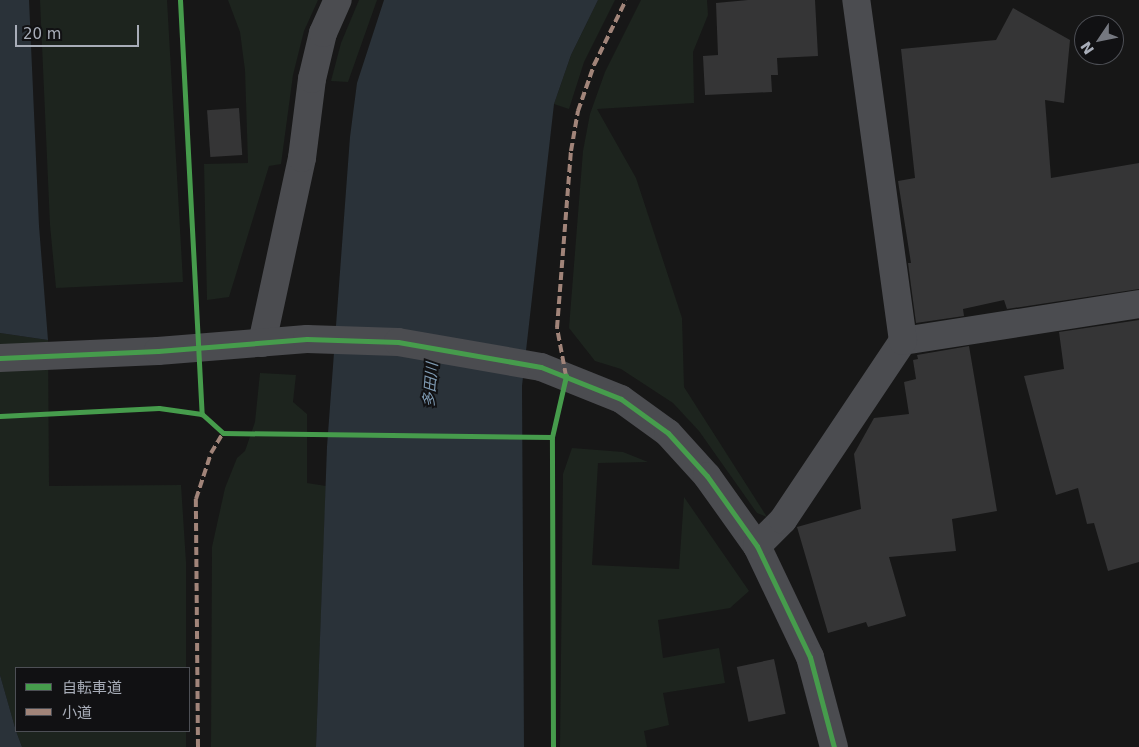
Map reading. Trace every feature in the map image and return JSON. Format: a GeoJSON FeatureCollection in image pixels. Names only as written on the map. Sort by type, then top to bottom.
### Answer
{"type":"FeatureCollection","features":[{"type":"Feature","properties":{"kind":"street"},"geometry":{"type":"LineString","coordinates":[[262,342],[302,158],[312,79],[323,33],[338,0]]}},
{"type":"Feature","properties":{"kind":"street"},"geometry":{"type":"LineString","coordinates":[[757,546],[783,520],[903,341],[856,0]]}},
{"type":"Feature","properties":{"kind":"street"},"geometry":{"type":"LineString","coordinates":[[903,341],[1139,304]]}},
{"type":"Feature","properties":{"kind":"street"},"geometry":{"type":"LineString","coordinates":[[0,358],[158,351],[307,339],[398,342],[541,367],[621,399],[668,433],[707,476],[757,546],[810,657],[834,747]]}},
{"type":"Feature","properties":{"kind":"shaded area"},"geometry":{"type":"Polygon","coordinates":[[[40,0],[167,0],[183,282],[56,288],[50,225],[40,0]]]}},
{"type":"Feature","properties":{"kind":"shaded area"},"geometry":{"type":"Polygon","coordinates":[[[228,0],[318,0],[304,31],[293,75],[281,164],[269,166],[229,297],[207,300],[204,164],[248,163],[245,70],[240,32],[228,0]]]}},
{"type":"Feature","properties":{"kind":"shaded area"},"geometry":{"type":"Polygon","coordinates":[[[359,0],[377,0],[348,82],[331,81],[341,43],[359,0]]]}},
{"type":"Feature","properties":{"kind":"shaded area"},"geometry":{"type":"Polygon","coordinates":[[[598,0],[615,0],[584,62],[569,109],[554,104],[571,55],[598,0]]]}},
{"type":"Feature","properties":{"kind":"shaded area"},"geometry":{"type":"Polygon","coordinates":[[[641,0],[707,0],[708,15],[693,52],[694,103],[597,109],[636,178],[682,318],[684,387],[767,517],[757,513],[699,431],[673,403],[621,369],[595,361],[569,328],[583,151],[590,114],[605,72],[641,0]]]}},
{"type":"Feature","properties":{"kind":"shaded area"},"geometry":{"type":"Polygon","coordinates":[[[0,333],[48,340],[49,486],[181,485],[186,562],[186,667],[15,667],[15,728],[0,675],[0,333]]]}},
{"type":"Feature","properties":{"kind":"shaded area"},"geometry":{"type":"Polygon","coordinates":[[[260,373],[296,375],[293,402],[307,414],[307,483],[326,486],[316,747],[211,747],[212,547],[225,488],[237,458],[245,451],[255,422],[260,373]]]}},
{"type":"Feature","properties":{"kind":"shaded area"},"geometry":{"type":"Polygon","coordinates":[[[572,448],[623,452],[648,462],[598,463],[592,565],[679,569],[684,497],[749,591],[730,608],[658,620],[663,658],[719,648],[725,683],[663,693],[669,725],[644,731],[647,747],[560,747],[563,474],[572,448]]]}},
{"type":"Feature","properties":{"kind":"shaded area"},"geometry":{"type":"Polygon","coordinates":[[[16,732],[186,732],[186,747],[22,747],[16,732]]]}},
{"type":"Feature","properties":{"kind":"water"},"geometry":{"type":"Polygon","coordinates":[[[0,0],[29,0],[39,226],[48,340],[0,333],[0,0]]]}},
{"type":"Feature","properties":{"kind":"water","name":"多田川"},"geometry":{"type":"Polygon","coordinates":[[[384,0],[598,0],[571,55],[554,104],[522,386],[524,747],[316,747],[327,447],[350,137],[357,83],[384,0]]]}},
{"type":"Feature","properties":{"kind":"water"},"geometry":{"type":"Polygon","coordinates":[[[0,675],[15,732],[22,747],[0,747],[0,675]]]}},
{"type":"Feature","properties":{"kind":"building"},"geometry":{"type":"Polygon","coordinates":[[[748,0],[815,0],[818,56],[777,58],[778,75],[771,75],[772,92],[705,95],[703,56],[718,55],[716,3],[748,0]]]}},
{"type":"Feature","properties":{"kind":"building"},"geometry":{"type":"Polygon","coordinates":[[[1013,8],[1070,40],[1064,103],[1045,100],[1051,178],[1139,163],[1139,289],[1007,309],[1004,300],[963,309],[964,316],[916,323],[908,263],[911,263],[898,181],[915,178],[901,49],[996,40],[1013,8]]]}},
{"type":"Feature","properties":{"kind":"building"},"geometry":{"type":"Polygon","coordinates":[[[239,108],[242,155],[210,157],[207,110],[239,108]]]}},
{"type":"Feature","properties":{"kind":"building"},"geometry":{"type":"Polygon","coordinates":[[[1139,320],[1139,562],[1108,571],[1094,523],[1087,524],[1078,488],[1056,495],[1024,376],[1064,369],[1059,332],[1139,320]]]}},
{"type":"Feature","properties":{"kind":"building"},"geometry":{"type":"Polygon","coordinates":[[[969,346],[997,511],[952,519],[956,551],[889,557],[906,616],[868,627],[866,622],[828,633],[797,527],[861,509],[854,454],[874,418],[909,414],[904,382],[916,379],[913,360],[918,359],[917,355],[969,346]]]}},
{"type":"Feature","properties":{"kind":"building"},"geometry":{"type":"Polygon","coordinates":[[[774,659],[786,714],[748,722],[737,667],[774,659]]]}},
{"type":"Feature","properties":{"kind":"marked path"},"geometry":{"type":"LineString","coordinates":[[566,376],[557,328],[571,151],[578,111],[594,65],[626,0]]}},
{"type":"Feature","properties":{"kind":"marked path"},"geometry":{"type":"LineString","coordinates":[[198,747],[196,499],[211,453],[223,433]]}},
{"type":"Feature","properties":{"kind":"cycle path"},"geometry":{"type":"LineString","coordinates":[[180,0],[202,414]]}},
{"type":"Feature","properties":{"kind":"cycle path"},"geometry":{"type":"LineString","coordinates":[[0,358],[158,351],[307,339],[398,342],[541,367],[621,399],[668,433],[707,476],[757,546],[810,657],[834,747]]}},
{"type":"Feature","properties":{"kind":"cycle path"},"geometry":{"type":"LineString","coordinates":[[553,747],[552,437],[566,376]]}},
{"type":"Feature","properties":{"kind":"cycle path"},"geometry":{"type":"LineString","coordinates":[[0,416],[159,408],[202,414],[223,433],[552,437]]}}]}
